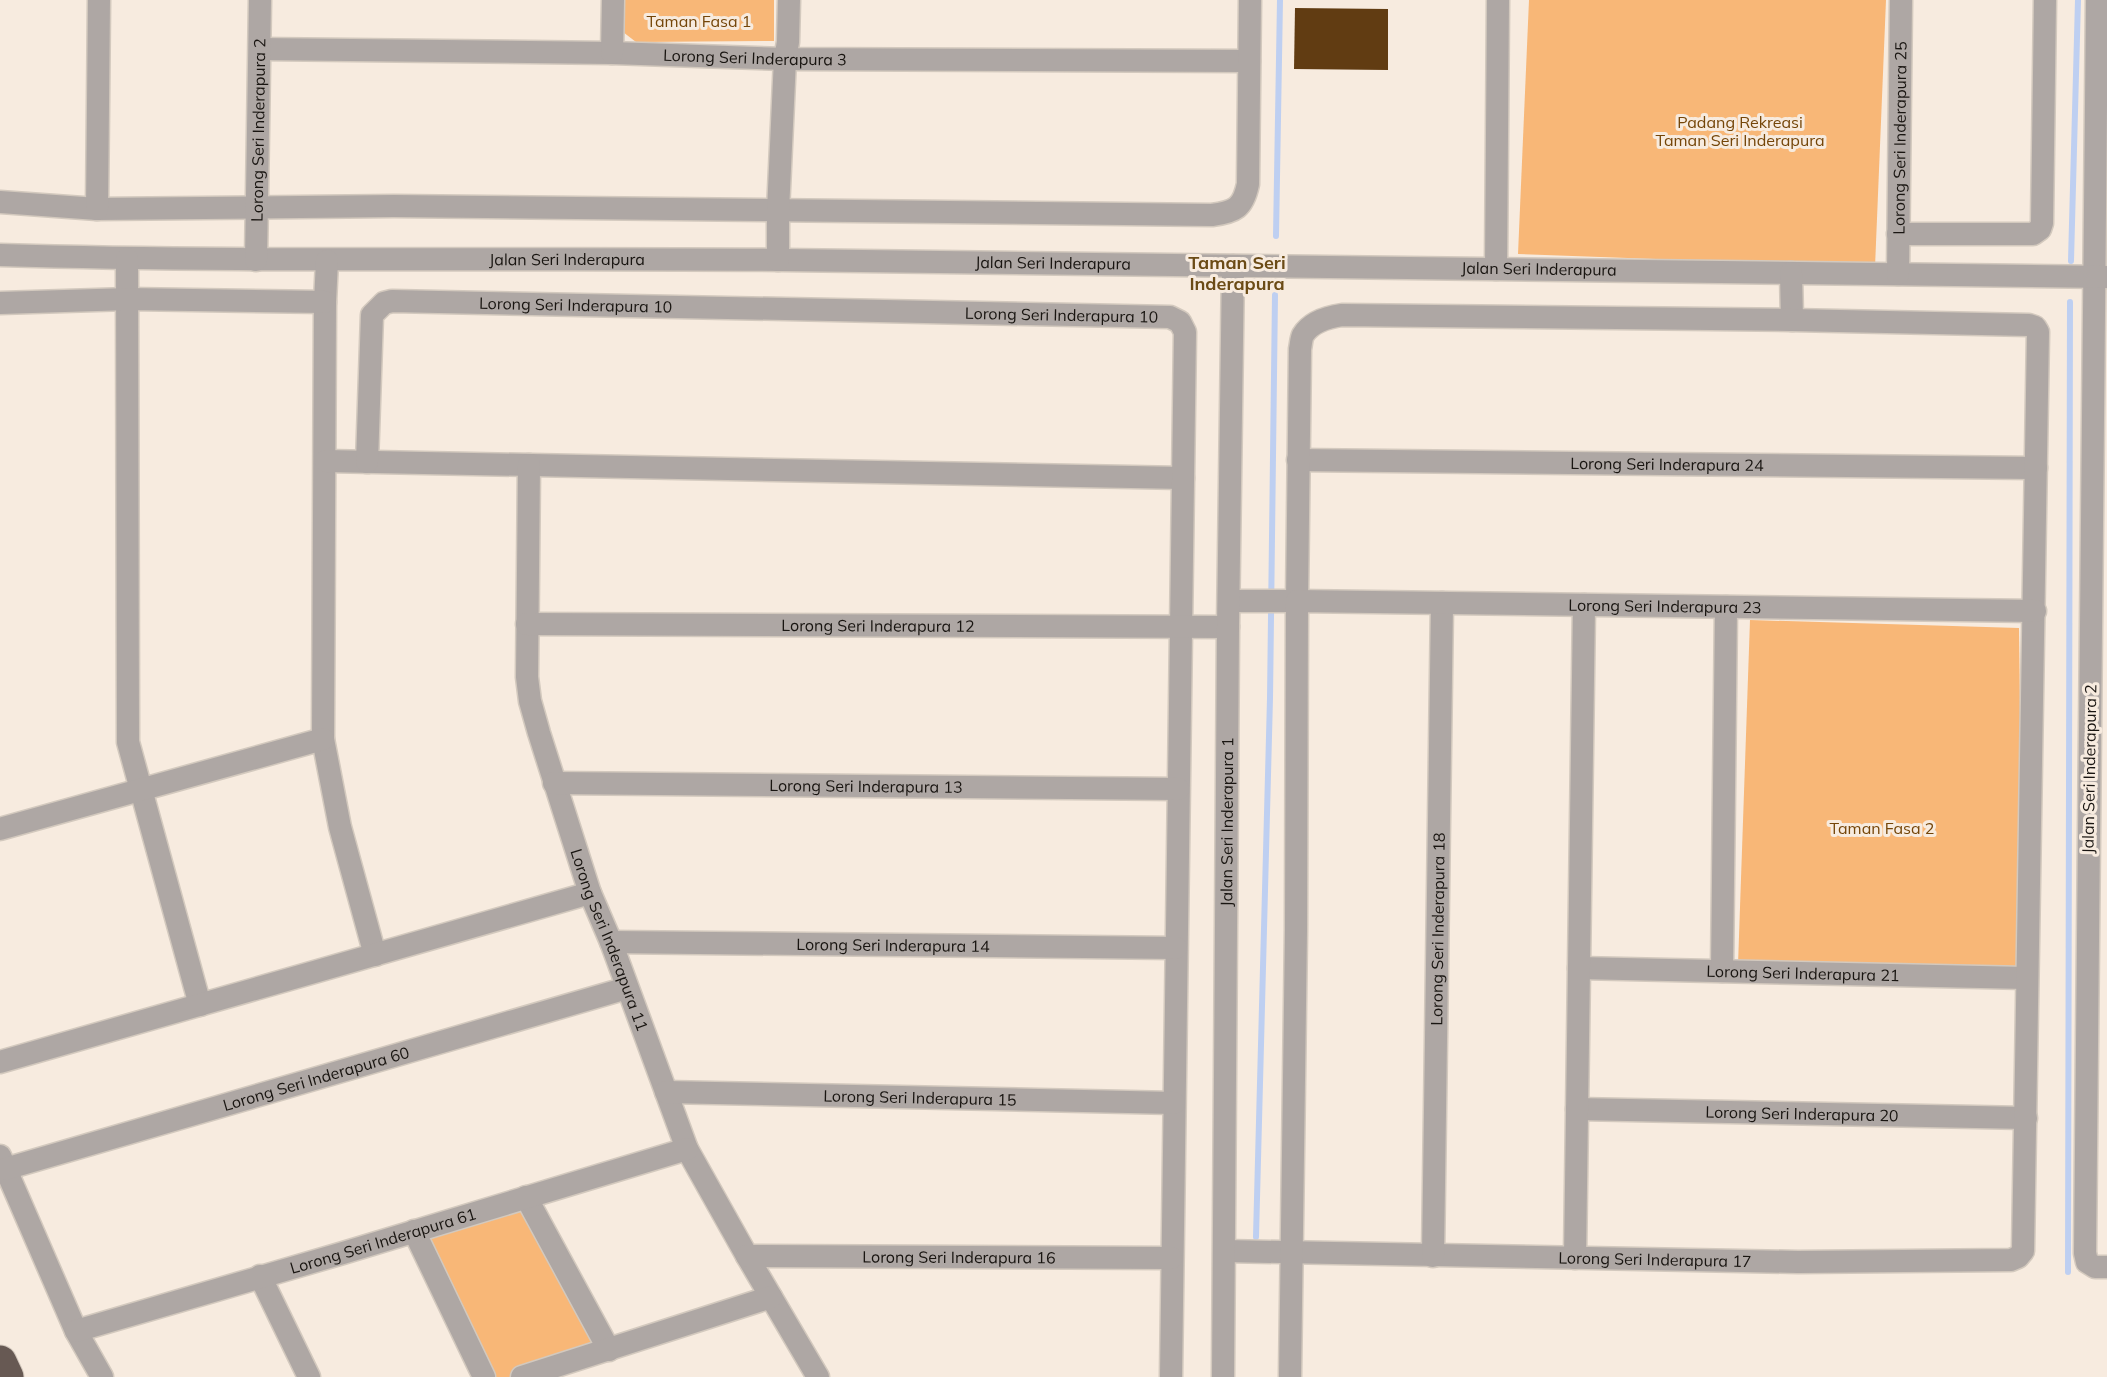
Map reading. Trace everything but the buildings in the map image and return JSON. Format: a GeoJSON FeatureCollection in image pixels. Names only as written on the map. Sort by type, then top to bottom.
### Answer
{"type":"FeatureCollection","features":[{"type":"Feature","properties":{"kind":"highway"},"geometry":{"type":"LineString","coordinates":[[0,1362],[7,1377]]}},
{"type":"Feature","properties":{"kind":"street"},"geometry":{"type":"LineString","coordinates":[[97,208],[99,0]]}},
{"type":"Feature","properties":{"kind":"street","name":"Lorong Seri Inderapura 2"},"geometry":{"type":"LineString","coordinates":[[256,260],[260,0]]}},
{"type":"Feature","properties":{"kind":"street"},"geometry":{"type":"LineString","coordinates":[[612,53],[614,0]]}},
{"type":"Feature","properties":{"kind":"street"},"geometry":{"type":"LineString","coordinates":[[778,260],[778,211],[789,0]]}},
{"type":"Feature","properties":{"kind":"street"},"geometry":{"type":"LineString","coordinates":[[0,202],[97,208],[394,206],[1212,215],[1226,213],[1238,208],[1246,196],[1248,184],[1250,0]]}},
{"type":"Feature","properties":{"kind":"street"},"geometry":{"type":"LineString","coordinates":[[1496,269],[1498,0]]}},
{"type":"Feature","properties":{"kind":"street","name":"Lorong Seri Inderapura 25"},"geometry":{"type":"LineString","coordinates":[[1898,274],[1900,0]]}},
{"type":"Feature","properties":{"kind":"street"},"geometry":{"type":"LineString","coordinates":[[1898,234],[2033,234],[2040,229],[2042,224],[2045,0]]}},
{"type":"Feature","properties":{"kind":"street","name":"Jalan Seri Inderapura 2"},"geometry":{"type":"LineString","coordinates":[[2097,0],[2102,83],[2098,752],[2085,1253],[2097,1265]]}},
{"type":"Feature","properties":{"kind":"street","name":"Lorong Seri Inderapura 3"},"geometry":{"type":"LineString","coordinates":[[260,50],[612,53],[785,59],[1249,61]]}},
{"type":"Feature","properties":{"kind":"street","name":"Jalan Seri Inderapura"},"geometry":{"type":"LineString","coordinates":[[0,255],[327,261],[778,260],[2100,277]]}},
{"type":"Feature","properties":{"kind":"street"},"geometry":{"type":"LineString","coordinates":[[127,259],[129,299],[126,533],[128,742],[200,1005]]}},
{"type":"Feature","properties":{"kind":"street"},"geometry":{"type":"LineString","coordinates":[[327,261],[322,738],[340,827],[375,955]]}},
{"type":"Feature","properties":{"kind":"street","name":"Jalan Seri Inderapura 1"},"geometry":{"type":"LineString","coordinates":[[1223,1377],[1228,627],[1239,601],[1233,266]]}},
{"type":"Feature","properties":{"kind":"street"},"geometry":{"type":"LineString","coordinates":[[1791,273],[1791,320]]}},
{"type":"Feature","properties":{"kind":"street"},"geometry":{"type":"LineString","coordinates":[[0,303],[129,299],[326,302]]}},
{"type":"Feature","properties":{"kind":"street","name":"Lorong Seri Inderapura 10"},"geometry":{"type":"LineString","coordinates":[[368,462],[372,315],[384,303],[404,301],[1170,316],[1180,322],[1185,332],[1179,627],[1171,1377]]}},
{"type":"Feature","properties":{"kind":"street"},"geometry":{"type":"LineString","coordinates":[[1290,1377],[1292,1253],[1288,601],[1298,460],[1299,349],[1303,335],[1326,318],[1342,315],[1791,320],[2029,325],[2035,327],[2038,332],[2037,468],[2026,978],[2026,1118]]}},
{"type":"Feature","properties":{"kind":"street","name":"Lorong Seri Inderapura 24"},"geometry":{"type":"LineString","coordinates":[[1298,460],[2037,468]]}},
{"type":"Feature","properties":{"kind":"street"},"geometry":{"type":"LineString","coordinates":[[326,461],[1183,478]]}},
{"type":"Feature","properties":{"kind":"street","name":"Lorong Seri Inderapura 11"},"geometry":{"type":"LineString","coordinates":[[529,465],[527,677],[530,701],[554,783],[590,893],[611,942],[687,1149],[818,1377]]}},
{"type":"Feature","properties":{"kind":"street","name":"Lorong Seri Inderapura 23"},"geometry":{"type":"LineString","coordinates":[[1239,601],[2035,611]]}},
{"type":"Feature","properties":{"kind":"street","name":"Lorong Seri Inderapura 18"},"geometry":{"type":"LineString","coordinates":[[1433,1256],[1442,603]]}},
{"type":"Feature","properties":{"kind":"street"},"geometry":{"type":"LineString","coordinates":[[1575,1258],[1584,605]]}},
{"type":"Feature","properties":{"kind":"street"},"geometry":{"type":"LineString","coordinates":[[1722,971],[1726,607]]}},
{"type":"Feature","properties":{"kind":"street","name":"Lorong Seri Inderapura 12"},"geometry":{"type":"LineString","coordinates":[[526,624],[1228,627]]}},
{"type":"Feature","properties":{"kind":"street"},"geometry":{"type":"LineString","coordinates":[[0,829],[322,738]]}},
{"type":"Feature","properties":{"kind":"street","name":"Lorong Seri Inderapura 13"},"geometry":{"type":"LineString","coordinates":[[554,783],[1178,789]]}},
{"type":"Feature","properties":{"kind":"street"},"geometry":{"type":"LineString","coordinates":[[0,1062],[590,893]]}},
{"type":"Feature","properties":{"kind":"street","name":"Lorong Seri Inderapura 14"},"geometry":{"type":"LineString","coordinates":[[611,942],[1176,948]]}},
{"type":"Feature","properties":{"kind":"street","name":"Lorong Seri Inderapura 21"},"geometry":{"type":"LineString","coordinates":[[1579,968],[2026,978]]}},
{"type":"Feature","properties":{"kind":"street","name":"Lorong Seri Inderapura 60"},"geometry":{"type":"LineString","coordinates":[[2,1162],[627,988]]}},
{"type":"Feature","properties":{"kind":"street","name":"Lorong Seri Inderapura 15"},"geometry":{"type":"LineString","coordinates":[[666,1092],[1174,1103]]}},
{"type":"Feature","properties":{"kind":"street","name":"Lorong Seri Inderapura 20"},"geometry":{"type":"LineString","coordinates":[[1577,1109],[2026,1118]]}},
{"type":"Feature","properties":{"kind":"street","name":"Lorong Seri Inderapura 17"},"geometry":{"type":"LineString","coordinates":[[1225,1251],[1798,1262],[2011,1260],[2023,1251],[2026,1118]]}},
{"type":"Feature","properties":{"kind":"street","name":"Lorong Seri Inderapura 61"},"geometry":{"type":"LineString","coordinates":[[76,1331],[687,1149]]}},
{"type":"Feature","properties":{"kind":"street"},"geometry":{"type":"LineString","coordinates":[[2,1162],[76,1331],[102,1377]]}},
{"type":"Feature","properties":{"kind":"street"},"geometry":{"type":"LineString","coordinates":[[526,1197],[609,1350]]}},
{"type":"Feature","properties":{"kind":"street"},"geometry":{"type":"LineString","coordinates":[[414,1231],[484,1377]]}},
{"type":"Feature","properties":{"kind":"street","name":"Lorong Seri Inderapura 16"},"geometry":{"type":"LineString","coordinates":[[747,1256],[1171,1258]]}},
{"type":"Feature","properties":{"kind":"street"},"geometry":{"type":"LineString","coordinates":[[260,1276],[309,1377]]}},
{"type":"Feature","properties":{"kind":"street"},"geometry":{"type":"LineString","coordinates":[[522,1377],[771,1297]]}},
{"type":"Feature","properties":{"kind":"green space","name":"Taman Fasa 1"},"geometry":{"type":"Polygon","coordinates":[[[624,0],[774,0],[774,41],[636,42],[623,32],[624,0]]]}},
{"type":"Feature","properties":{"kind":"green space","name":"Padang Rekreasi Taman Seri Inderapura"},"geometry":{"type":"Polygon","coordinates":[[[1529,0],[1886,0],[1875,267],[1518,254],[1529,0]]]}},
{"type":"Feature","properties":{"kind":"green space","name":"Taman Fasa 2"},"geometry":{"type":"Polygon","coordinates":[[[1750,620],[2019,628],[2023,972],[1738,965],[1750,620]]]}},
{"type":"Feature","properties":{"kind":"green space"},"geometry":{"type":"Polygon","coordinates":[[[526,1197],[609,1350],[522,1377],[484,1377],[414,1231],[526,1197]]]}},
{"type":"Feature","properties":{"kind":"waterway"},"geometry":{"type":"LineString","coordinates":[[1276,236],[1280,0]]}},
{"type":"Feature","properties":{"kind":"waterway"},"geometry":{"type":"LineString","coordinates":[[2071,261],[2078,0]]}},
{"type":"Feature","properties":{"kind":"waterway"},"geometry":{"type":"LineString","coordinates":[[1256,1237],[1270,698],[1275,295]]}},
{"type":"Feature","properties":{"kind":"waterway"},"geometry":{"type":"LineString","coordinates":[[2068,1272],[2070,302]]}},
{"type":"Feature","properties":{"kind":"district","name":"Taman Seri Inderapura"},"geometry":{"type":"Point","coordinates":[1237,273]}}]}
